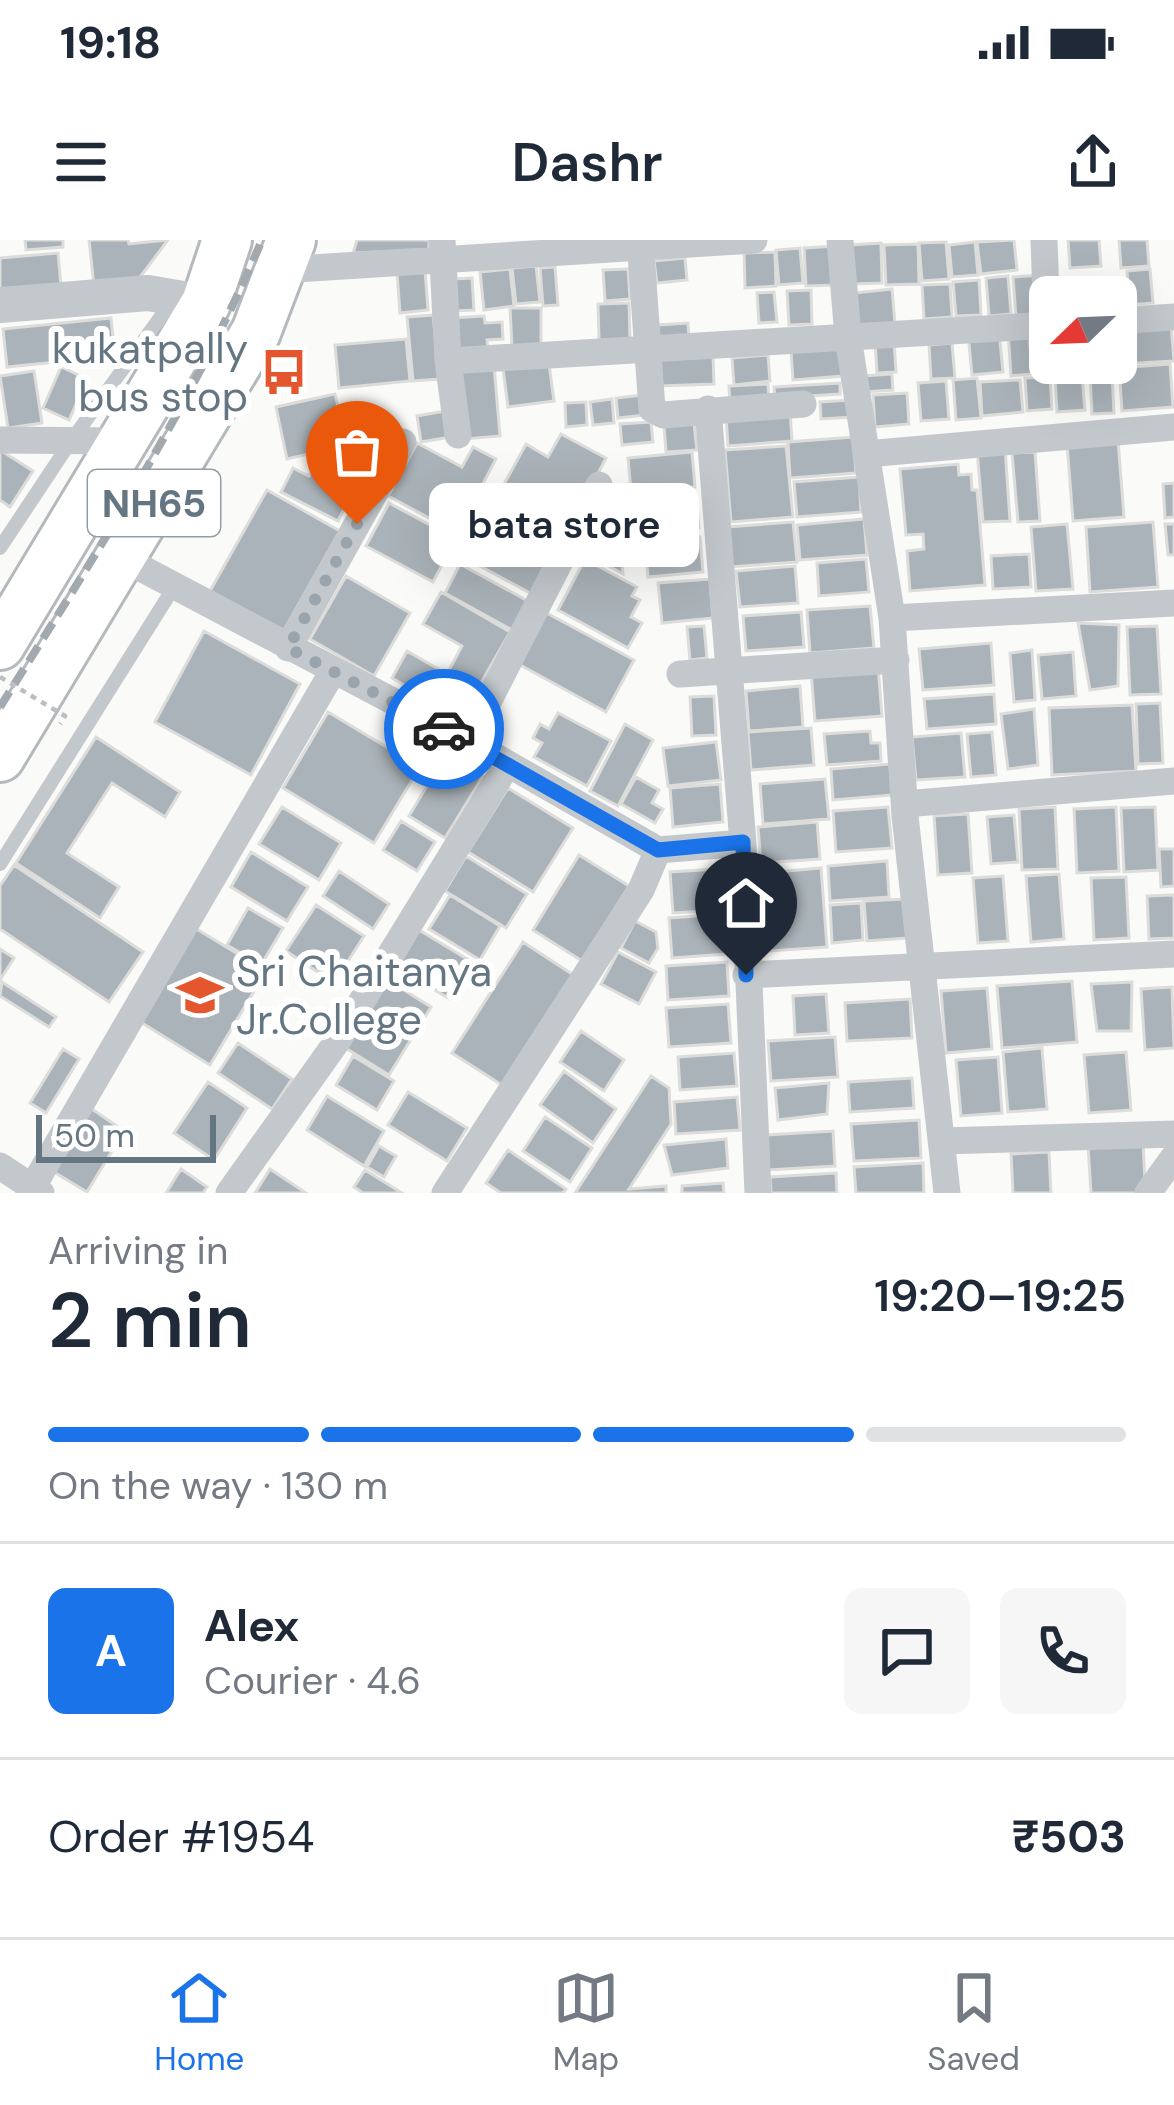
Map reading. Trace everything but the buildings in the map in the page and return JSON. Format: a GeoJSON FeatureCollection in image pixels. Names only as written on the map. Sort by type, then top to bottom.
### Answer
{"type":"FeatureCollection","features":[{"type":"Feature","properties":{"kind":"highway","name":"NH65"},"geometry":{"type":"LineString","coordinates":[[0,645],[124,441],[190,301],[226,240]]}},
{"type":"Feature","properties":{"kind":"highway","name":"NH65"},"geometry":{"type":"LineString","coordinates":[[0,757],[256,332],[285,255]]}},
{"type":"Feature","properties":{"kind":"street"},"geometry":{"type":"LineString","coordinates":[[285,255],[754,240]]}},
{"type":"Feature","properties":{"kind":"street"},"geometry":{"type":"LineString","coordinates":[[840,240],[848,337],[892,618],[904,804],[947,1193]]}},
{"type":"Feature","properties":{"kind":"street"},"geometry":{"type":"LineString","coordinates":[[1044,240],[1046,276]]}},
{"type":"Feature","properties":{"kind":"street"},"geometry":{"type":"LineString","coordinates":[[640,244],[652,409],[663,415],[802,404]]}},
{"type":"Feature","properties":{"kind":"street"},"geometry":{"type":"LineString","coordinates":[[443,250],[448,361],[458,435]]}},
{"type":"Feature","properties":{"kind":"street"},"geometry":{"type":"LineString","coordinates":[[0,305],[148,293],[190,301]]}},
{"type":"Feature","properties":{"kind":"street"},"geometry":{"type":"LineString","coordinates":[[1137,320],[1174,317]]}},
{"type":"Feature","properties":{"kind":"street"},"geometry":{"type":"LineString","coordinates":[[448,361],[1029,326]]}},
{"type":"Feature","properties":{"kind":"street"},"geometry":{"type":"LineString","coordinates":[[708,409],[743,842],[758,1193]]}},
{"type":"Feature","properties":{"kind":"street"},"geometry":{"type":"LineString","coordinates":[[866,454],[1174,427]]}},
{"type":"Feature","properties":{"kind":"street"},"geometry":{"type":"LineString","coordinates":[[0,440],[124,441]]}},
{"type":"Feature","properties":{"kind":"street"},"geometry":{"type":"LineString","coordinates":[[288,648],[403,442]]}},
{"type":"Feature","properties":{"kind":"street"},"geometry":{"type":"LineString","coordinates":[[468,742],[599,485]]}},
{"type":"Feature","properties":{"kind":"street"},"geometry":{"type":"LineString","coordinates":[[122,558],[468,742],[658,850],[743,842]]}},
{"type":"Feature","properties":{"kind":"street"},"geometry":{"type":"LineString","coordinates":[[892,618],[1174,603]]}},
{"type":"Feature","properties":{"kind":"street"},"geometry":{"type":"LineString","coordinates":[[680,674],[896,660]]}},
{"type":"Feature","properties":{"kind":"street"},"geometry":{"type":"LineString","coordinates":[[0,1166],[34,1191],[333,670]]}},
{"type":"Feature","properties":{"kind":"street"},"geometry":{"type":"LineString","coordinates":[[229,1193],[338,1040],[506,766]]}},
{"type":"Feature","properties":{"kind":"street"},"geometry":{"type":"LineString","coordinates":[[904,804],[1174,781]]}},
{"type":"Feature","properties":{"kind":"street"},"geometry":{"type":"LineString","coordinates":[[445,1193],[641,890],[658,850]]}},
{"type":"Feature","properties":{"kind":"street"},"geometry":{"type":"LineString","coordinates":[[746,975],[1174,954]]}},
{"type":"Feature","properties":{"kind":"street"},"geometry":{"type":"LineString","coordinates":[[944,1141],[1174,1134]]}},
{"type":"Feature","properties":{"kind":"street"},"geometry":{"type":"LineString","coordinates":[[1148,1193],[1174,1157]]}},
{"type":"Feature","properties":{"kind":"lane"},"geometry":{"type":"LineString","coordinates":[[0,548],[70,441],[190,301]]}},
{"type":"Feature","properties":{"kind":"lane"},"geometry":{"type":"LineString","coordinates":[[0,864],[174,587]]}},
{"type":"Feature","properties":{"kind":"path"},"geometry":{"type":"LineString","coordinates":[[0,677],[65,716],[60,724]]}},
{"type":"Feature","properties":{"kind":"railway"},"geometry":{"type":"LineString","coordinates":[[0,707],[173,420],[262,240]]}},
{"type":"Feature","properties":{"kind":"way so far"},"geometry":{"type":"LineString","coordinates":[[357,524],[288,648],[444,729]]}},
{"type":"Feature","properties":{"kind":"place","name":"kukatpally bus stop"},"geometry":{"type":"Point","coordinates":[284,372]}},
{"type":"Feature","properties":{"kind":"place","name":"bata store"},"geometry":{"type":"Point","coordinates":[357,524]}},
{"type":"Feature","properties":{"kind":"place","name":"Sri Chaitanya Jr.College"},"geometry":{"type":"Point","coordinates":[200,995]}},
{"type":"Feature","properties":{"kind":"route"},"geometry":{"type":"LineString","coordinates":[[444,729],[658,850],[743,842],[746,975]]}}]}
